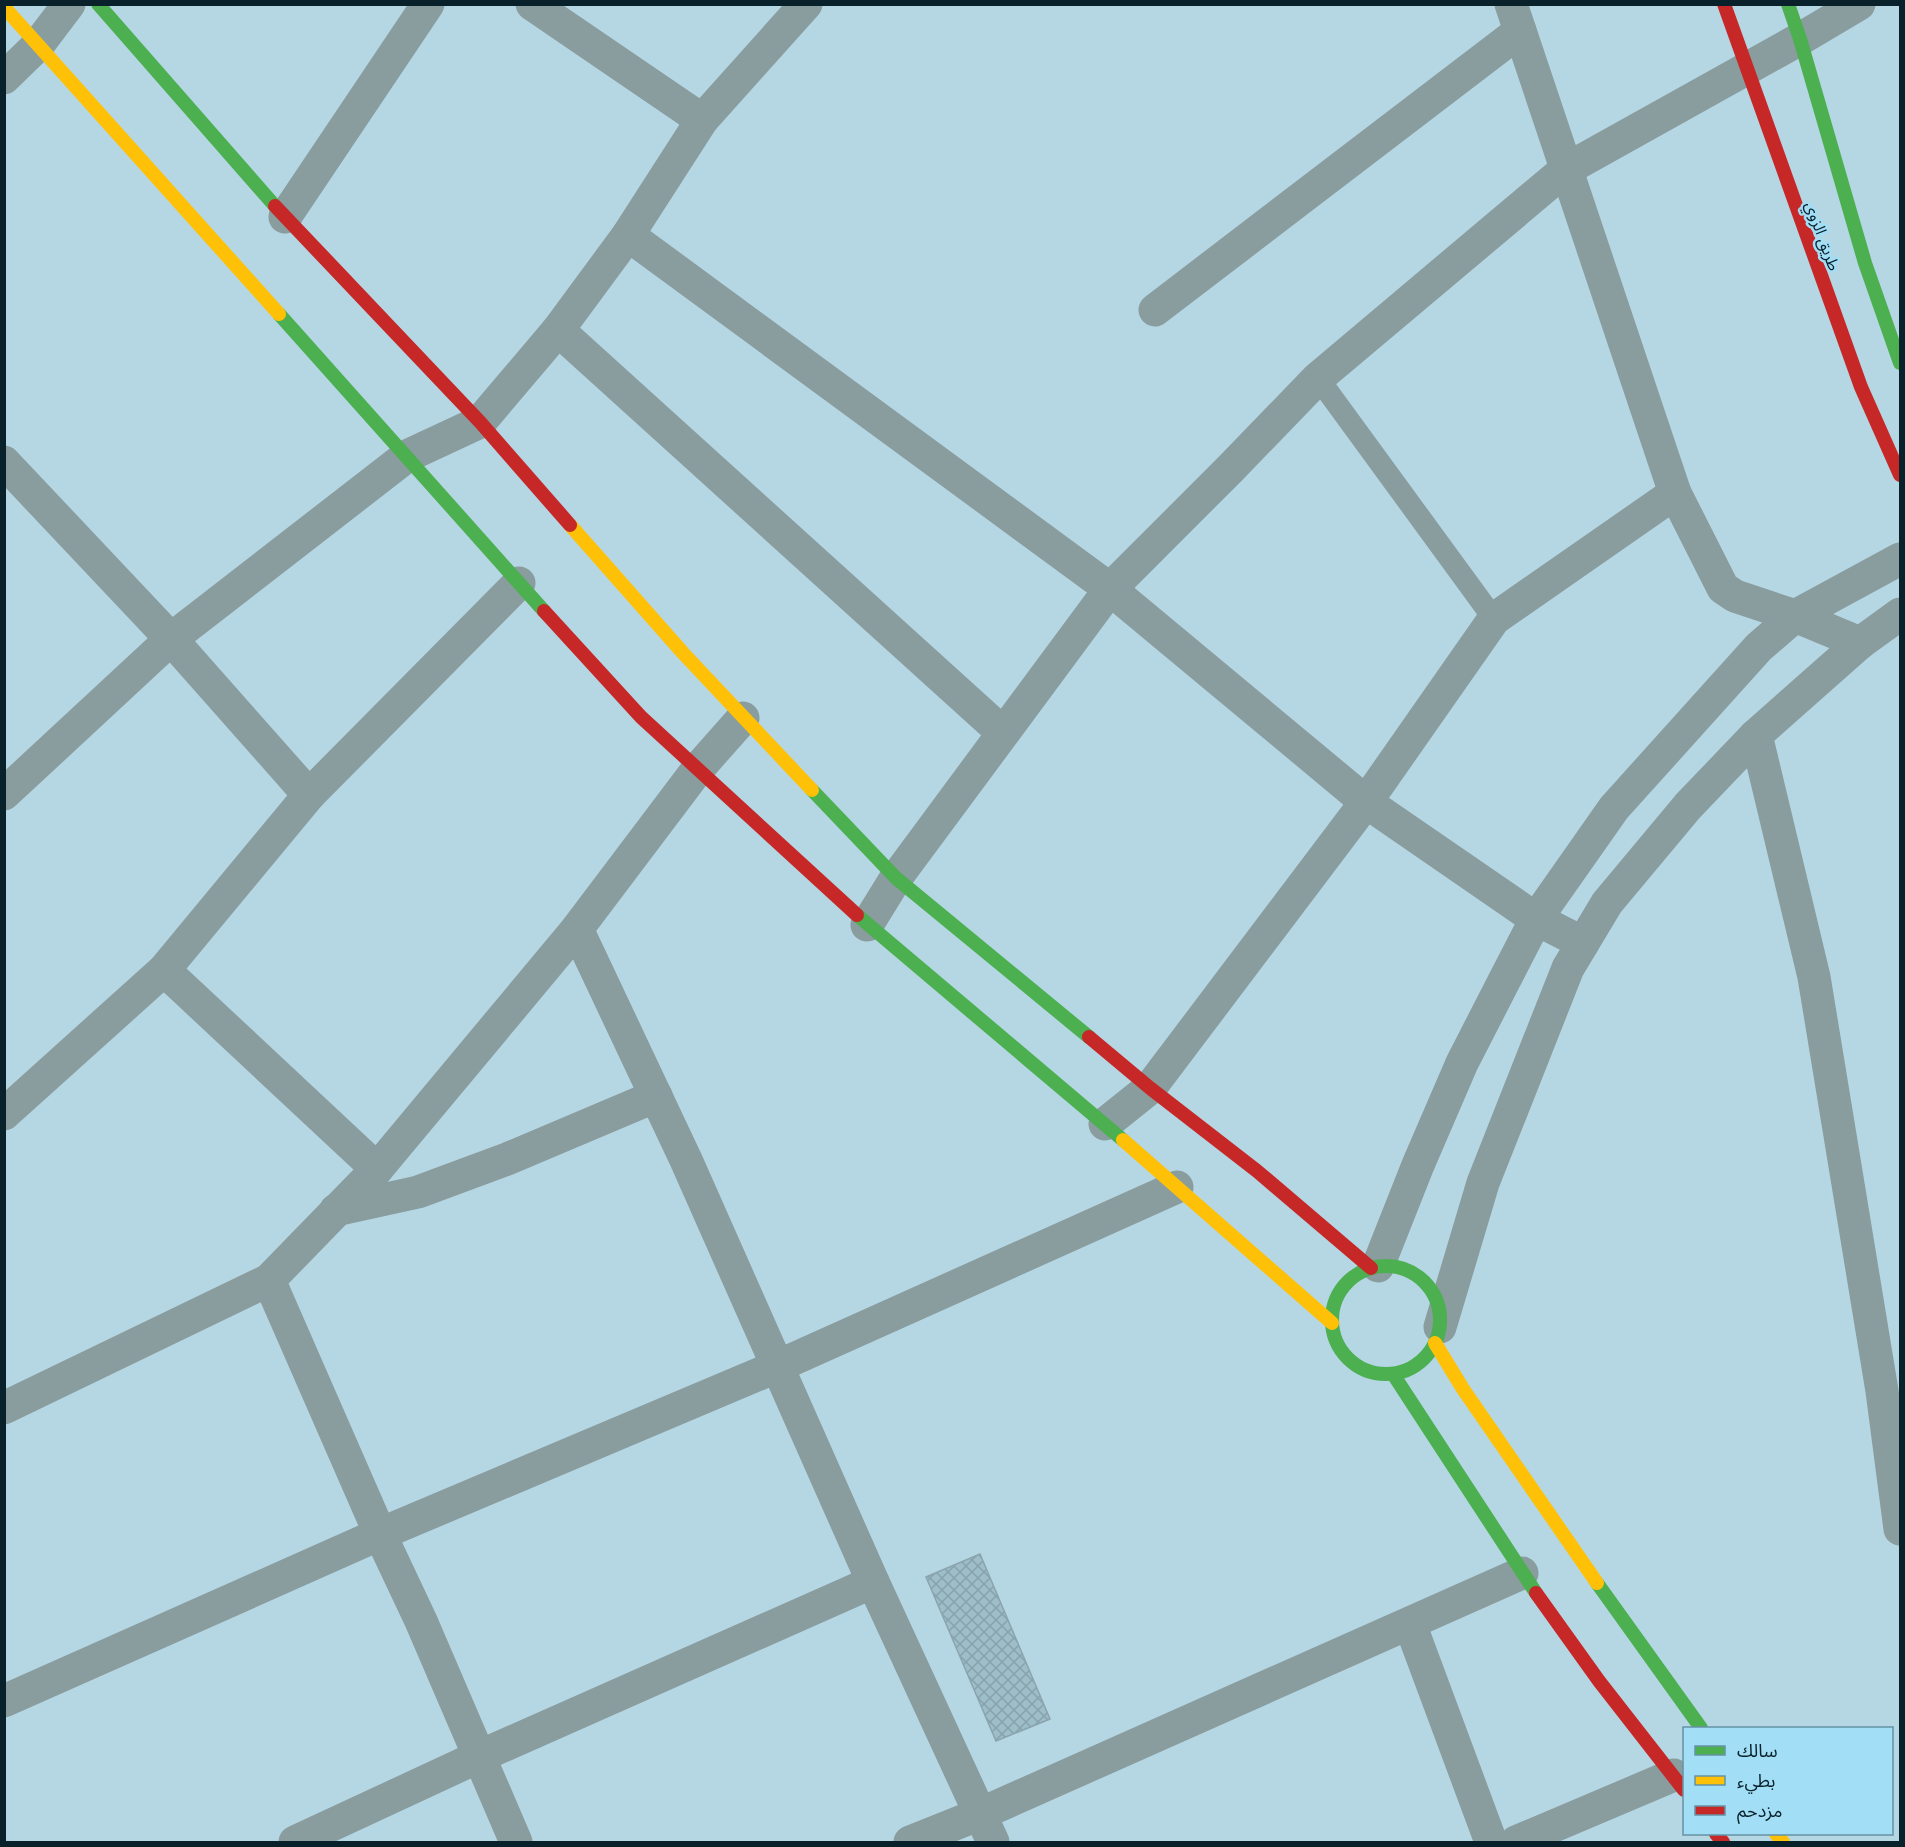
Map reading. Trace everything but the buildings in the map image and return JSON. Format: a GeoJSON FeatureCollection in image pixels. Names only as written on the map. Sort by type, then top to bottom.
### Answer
{"type":"FeatureCollection","features":[{"type":"Feature","properties":{"kind":"street"},"geometry":{"type":"LineString","coordinates":[[6,74],[38,45],[69,4]]}},
{"type":"Feature","properties":{"kind":"street"},"geometry":{"type":"LineString","coordinates":[[98,4],[285,217],[480,422],[683,654],[896,878],[1150,1088],[1257,1171],[1374,1267]]}},
{"type":"Feature","properties":{"kind":"street"},"geometry":{"type":"LineString","coordinates":[[285,217],[428,4]]}},
{"type":"Feature","properties":{"kind":"street"},"geometry":{"type":"LineString","coordinates":[[532,4],[702,120]]}},
{"type":"Feature","properties":{"kind":"street"},"geometry":{"type":"LineString","coordinates":[[4,794],[171,639],[407,456],[480,422],[558,330],[628,235],[702,120],[806,4]]}},
{"type":"Feature","properties":{"kind":"street","name":"طريق الزوي"},"geometry":{"type":"LineString","coordinates":[[1724,4],[1745,69],[1861,387],[1900,475]]}},
{"type":"Feature","properties":{"kind":"street","name":"طريق الزوي"},"geometry":{"type":"LineString","coordinates":[[1788,4],[1865,263],[1900,363]]}},
{"type":"Feature","properties":{"kind":"street"},"geometry":{"type":"LineString","coordinates":[[867,925],[896,878],[1110,589],[1318,378],[1565,170],[1800,39],[1858,4]]}},
{"type":"Feature","properties":{"kind":"street"},"geometry":{"type":"LineString","coordinates":[[4,7],[519,584],[641,717],[867,925],[1106,1124],[1332,1323]]}},
{"type":"Feature","properties":{"kind":"street"},"geometry":{"type":"LineString","coordinates":[[1155,310],[1515,18],[1675,493],[1723,588],[1735,597],[1795,616],[1860,643]]}},
{"type":"Feature","properties":{"kind":"street"},"geometry":{"type":"LineString","coordinates":[[628,235],[1110,589],[1366,802],[1536,919],[1583,943]]}},
{"type":"Feature","properties":{"kind":"street"},"geometry":{"type":"LineString","coordinates":[[558,330],[1002,732]]}},
{"type":"Feature","properties":{"kind":"street"},"geometry":{"type":"LineString","coordinates":[[4,462],[171,639],[309,795]]}},
{"type":"Feature","properties":{"kind":"street"},"geometry":{"type":"LineString","coordinates":[[1106,1124],[1150,1088],[1366,802],[1494,619],[1675,493]]}},
{"type":"Feature","properties":{"kind":"street"},"geometry":{"type":"LineString","coordinates":[[1374,1267],[1462,1063],[1536,919],[1614,808],[1759,647],[1795,616],[1900,559]]}},
{"type":"Feature","properties":{"kind":"street"},"geometry":{"type":"LineString","coordinates":[[4,1114],[164,970],[309,795],[519,584]]}},
{"type":"Feature","properties":{"kind":"street"},"geometry":{"type":"LineString","coordinates":[[1700,1727],[1612,1605],[1463,1389],[1437,1335],[1439,1309],[1432,1292],[1421,1279],[1406,1270],[1374,1267],[1355,1276],[1342,1289],[1334,1305],[1332,1323],[1336,1340],[1345,1356],[1359,1367],[1375,1373],[1393,1374],[1410,1368],[1424,1358],[1437,1335],[1483,1183],[1568,968],[1607,903],[1688,806],[1756,735],[1860,643],[1900,614]]}},
{"type":"Feature","properties":{"kind":"street"},"geometry":{"type":"LineString","coordinates":[[4,1408],[269,1280],[377,1169],[577,929],[697,770],[743,718]]}},
{"type":"Feature","properties":{"kind":"street"},"geometry":{"type":"LineString","coordinates":[[1756,735],[1814,976],[1882,1391],[1900,1529]]}},
{"type":"Feature","properties":{"kind":"street"},"geometry":{"type":"LineString","coordinates":[[577,929],[656,1096],[873,1582],[986,1828]]}},
{"type":"Feature","properties":{"kind":"street"},"geometry":{"type":"LineString","coordinates":[[164,970],[377,1169]]}},
{"type":"Feature","properties":{"kind":"street"},"geometry":{"type":"LineString","coordinates":[[336,1210],[418,1192],[507,1159],[656,1096]]}},
{"type":"Feature","properties":{"kind":"street"},"geometry":{"type":"LineString","coordinates":[[4,1701],[380,1534],[778,1366],[1177,1187]]}},
{"type":"Feature","properties":{"kind":"street"},"geometry":{"type":"LineString","coordinates":[[269,1280],[380,1534],[421,1621],[516,1842]]}},
{"type":"Feature","properties":{"kind":"street"},"geometry":{"type":"LineString","coordinates":[[1393,1374],[1522,1573],[1599,1681],[1679,1782],[1516,1842]]}},
{"type":"Feature","properties":{"kind":"street"},"geometry":{"type":"LineString","coordinates":[[910,1842],[986,1828],[1410,1624],[1522,1573]]}},
{"type":"Feature","properties":{"kind":"street"},"geometry":{"type":"LineString","coordinates":[[296,1842],[478,1757],[873,1582]]}},
{"type":"Feature","properties":{"kind":"street"},"geometry":{"type":"LineString","coordinates":[[1410,1624],[1491,1842]]}},
{"type":"Feature","properties":{"kind":"lane"},"geometry":{"type":"LineString","coordinates":[[1318,378],[1494,619]]}},
{"type":"Feature","properties":{"kind":"traffic: fast"},"geometry":{"type":"LineString","coordinates":[[98,4],[275,206]]}},
{"type":"Feature","properties":{"kind":"traffic: fast"},"geometry":{"type":"LineString","coordinates":[[1788,4],[1865,263],[1900,363]]}},
{"type":"Feature","properties":{"kind":"traffic: fast"},"geometry":{"type":"LineString","coordinates":[[279,314],[544,611]]}},
{"type":"Feature","properties":{"kind":"traffic: fast"},"geometry":{"type":"LineString","coordinates":[[812,790],[896,878],[1089,1037]]}},
{"type":"Feature","properties":{"kind":"traffic: fast"},"geometry":{"type":"LineString","coordinates":[[857,915],[1123,1140]]}},
{"type":"Feature","properties":{"kind":"traffic: fast"},"geometry":{"type":"LineString","coordinates":[[1386,1266],[1406,1271],[1424,1282],[1435,1300],[1440,1320],[1435,1340],[1424,1358],[1406,1369],[1386,1374],[1366,1369],[1348,1358],[1337,1340],[1332,1320],[1337,1300],[1348,1282],[1366,1271],[1386,1266]]}},
{"type":"Feature","properties":{"kind":"traffic: fast"},"geometry":{"type":"LineString","coordinates":[[1393,1374],[1536,1593]]}},
{"type":"Feature","properties":{"kind":"traffic: fast"},"geometry":{"type":"LineString","coordinates":[[1597,1583],[1700,1727]]}},
{"type":"Feature","properties":{"kind":"traffic: slow"},"geometry":{"type":"LineString","coordinates":[[4,7],[279,314]]}},
{"type":"Feature","properties":{"kind":"traffic: slow"},"geometry":{"type":"LineString","coordinates":[[570,525],[683,653],[812,790]]}},
{"type":"Feature","properties":{"kind":"traffic: slow"},"geometry":{"type":"LineString","coordinates":[[1123,1140],[1332,1323]]}},
{"type":"Feature","properties":{"kind":"traffic: slow"},"geometry":{"type":"LineString","coordinates":[[1435,1343],[1463,1389],[1597,1583]]}},
{"type":"Feature","properties":{"kind":"traffic: slow"},"geometry":{"type":"LineString","coordinates":[[1777,1835],[1783,1842]]}},
{"type":"Feature","properties":{"kind":"traffic: jam"},"geometry":{"type":"LineString","coordinates":[[1724,4],[1861,387],[1900,475]]}},
{"type":"Feature","properties":{"kind":"traffic: jam"},"geometry":{"type":"LineString","coordinates":[[275,206],[480,422],[570,525]]}},
{"type":"Feature","properties":{"kind":"traffic: jam"},"geometry":{"type":"LineString","coordinates":[[544,611],[641,717],[857,915]]}},
{"type":"Feature","properties":{"kind":"traffic: jam"},"geometry":{"type":"LineString","coordinates":[[1089,1037],[1150,1088],[1257,1171],[1371,1268]]}},
{"type":"Feature","properties":{"kind":"traffic: jam"},"geometry":{"type":"LineString","coordinates":[[1536,1593],[1599,1681],[1683,1789]]}},
{"type":"Feature","properties":{"kind":"traffic: jam"},"geometry":{"type":"LineString","coordinates":[[1717,1835],[1723,1842]]}}]}
